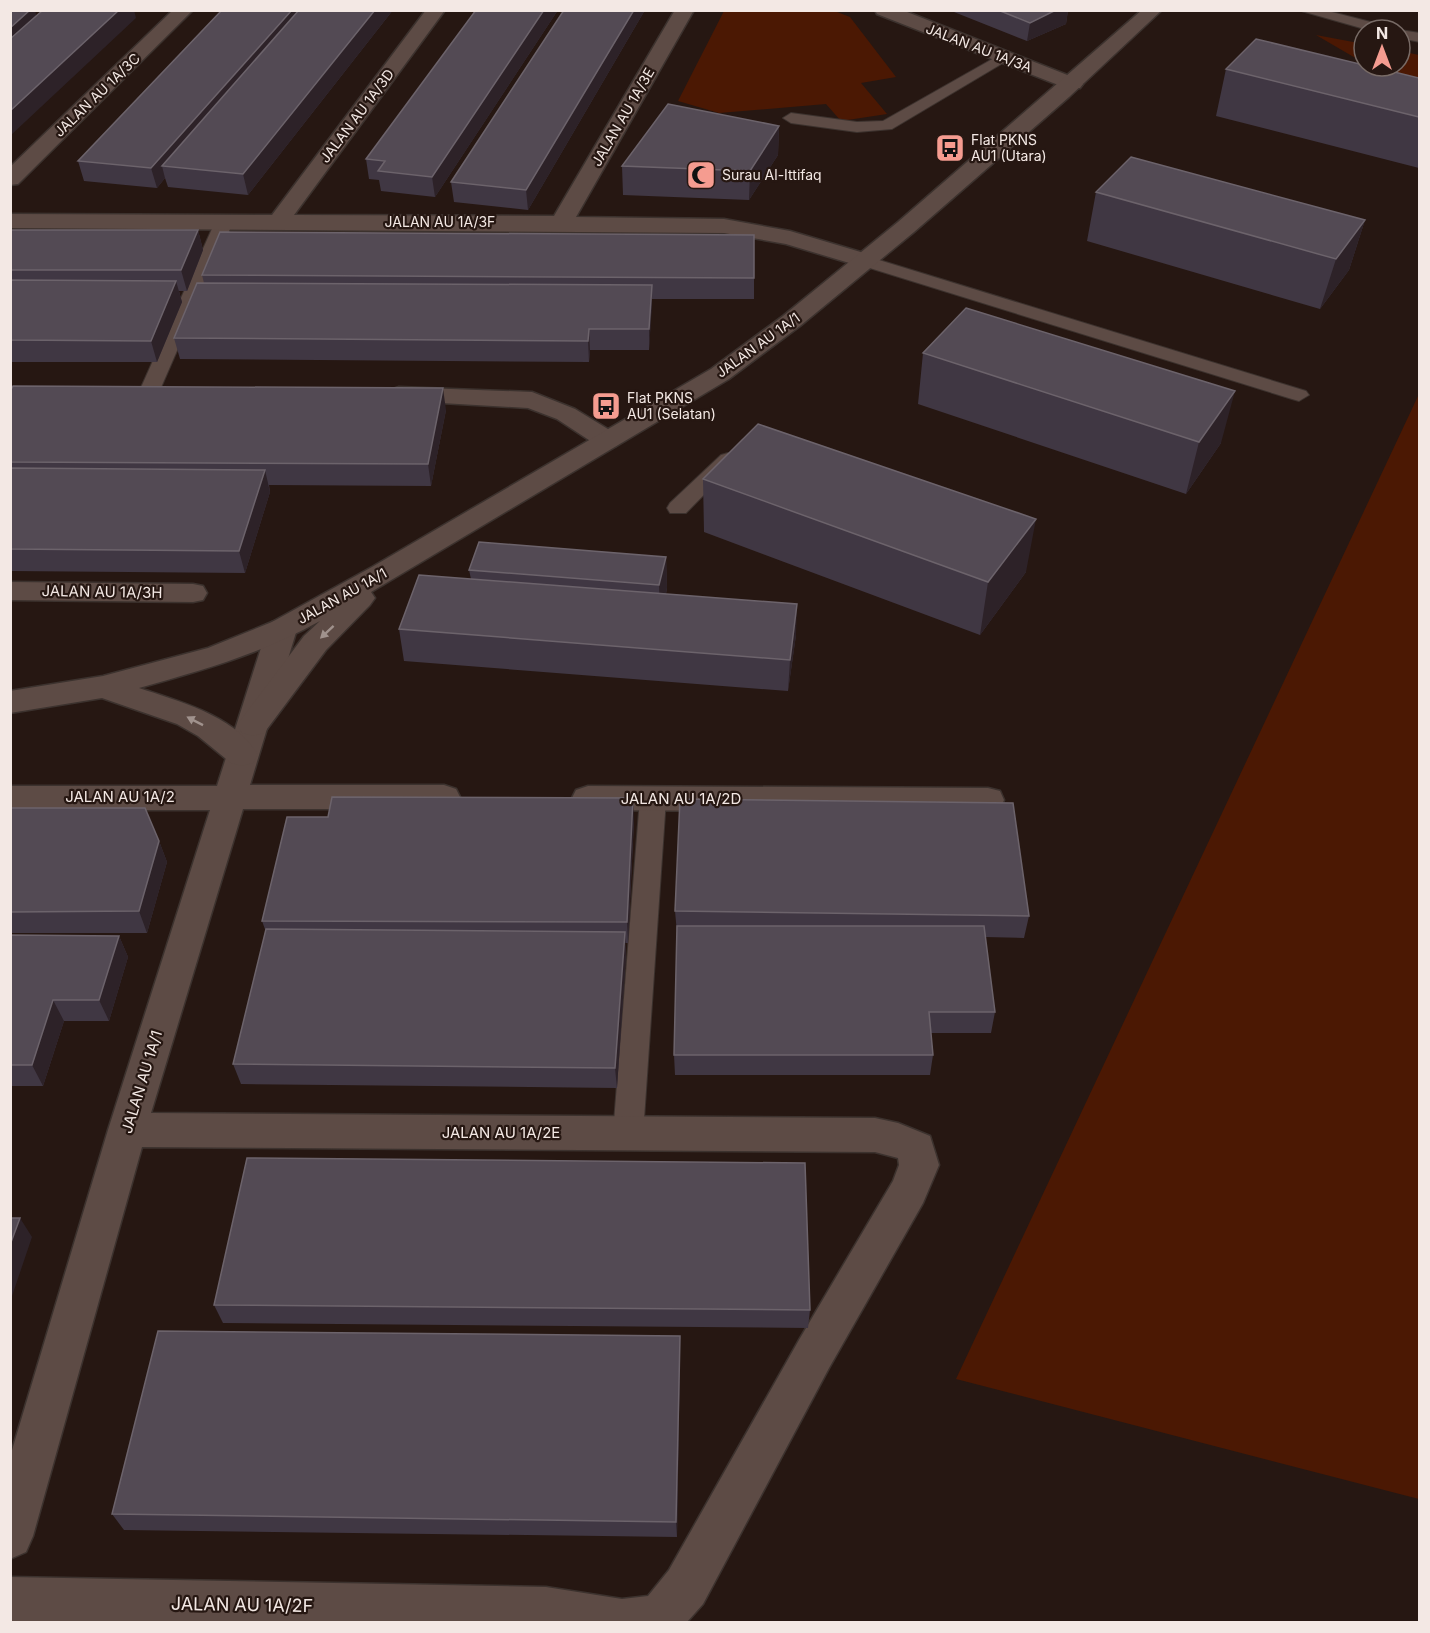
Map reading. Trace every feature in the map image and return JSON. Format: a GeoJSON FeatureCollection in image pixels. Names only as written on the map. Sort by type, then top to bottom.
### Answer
{"type":"FeatureCollection","features":[{"type":"Feature","properties":{"kind":"street","name":"JALAN AU 1A/3C"},"geometry":{"type":"LineString","coordinates":[[10,179],[184,10]]}},
{"type":"Feature","properties":{"kind":"street","name":"JALAN AU 1A/3D"},"geometry":{"type":"LineString","coordinates":[[278,222],[436,10]]}},
{"type":"Feature","properties":{"kind":"street","name":"JALAN AU 1A/3E"},"geometry":{"type":"LineString","coordinates":[[561,223],[685,10]]}},
{"type":"Feature","properties":{"kind":"street","name":"JALAN AU 1A/3A"},"geometry":{"type":"LineString","coordinates":[[884,10],[1073,84]]}},
{"type":"Feature","properties":{"kind":"street","name":"JALAN AU 1A/1"},"geometry":{"type":"LineString","coordinates":[[10,702],[103,687],[218,656],[282,629],[382,574],[720,374],[774,337],[866,261],[1073,84],[1153,10]]}},
{"type":"Feature","properties":{"kind":"street","name":"JALAN AU 1A/3F"},"geometry":{"type":"LineString","coordinates":[[10,221],[561,223],[724,226],[790,238],[866,261]]}},
{"type":"Feature","properties":{"kind":"street"},"geometry":{"type":"LineString","coordinates":[[371,395],[488,396],[532,400],[566,414],[607,440]]}},
{"type":"Feature","properties":{"kind":"street"},"geometry":{"type":"LineString","coordinates":[[103,687],[188,716],[209,728],[247,740],[315,643],[382,574]]}},
{"type":"Feature","properties":{"kind":"street","name":"JALAN AU 1A/3H"},"geometry":{"type":"LineString","coordinates":[[10,591],[193,593]]}},
{"type":"Feature","properties":{"kind":"street","name":"JALAN AU 1A/1"},"geometry":{"type":"LineString","coordinates":[[10,1536],[127,1130],[282,629]]}},
{"type":"Feature","properties":{"kind":"street"},"geometry":{"type":"LineString","coordinates":[[230,796],[476,798]]}},
{"type":"Feature","properties":{"kind":"street","name":"JALAN AU 1A/2"},"geometry":{"type":"LineString","coordinates":[[10,798],[230,796]]}},
{"type":"Feature","properties":{"kind":"street","name":"JALAN AU 1A/2D"},"geometry":{"type":"LineString","coordinates":[[559,798],[988,800]]}},
{"type":"Feature","properties":{"kind":"street","name":"JALAN AU 1A/2E"},"geometry":{"type":"LineString","coordinates":[[127,1130],[875,1135],[898,1140],[916,1148],[920,1165],[909,1190],[814,1354],[686,1587],[660,1618],[622,1623]]}},
{"type":"Feature","properties":{"kind":"street","name":"JALAN AU 1A/2F"},"geometry":{"type":"LineString","coordinates":[[10,1600],[546,1611],[622,1623]]}},
{"type":"Feature","properties":{"kind":"lane"},"geometry":{"type":"LineString","coordinates":[[1305,10],[1352,22]]}},
{"type":"Feature","properties":{"kind":"lane"},"geometry":{"type":"LineString","coordinates":[[791,118],[857,127],[886,126],[1003,57]]}},
{"type":"Feature","properties":{"kind":"lane"},"geometry":{"type":"LineString","coordinates":[[149,392],[224,222]]}},
{"type":"Feature","properties":{"kind":"lane"},"geometry":{"type":"LineString","coordinates":[[866,261],[1299,395]]}},
{"type":"Feature","properties":{"kind":"lane"},"geometry":{"type":"LineString","coordinates":[[678,508],[732,455],[752,452]]}},
{"type":"Feature","properties":{"kind":"lane"},"geometry":{"type":"LineString","coordinates":[[627,1134],[652,799]]}},
{"type":"Feature","properties":{"kind":"shaded area"},"geometry":{"type":"Polygon","coordinates":[[[832,10],[850,17],[896,77],[861,83],[887,114],[841,121],[826,104],[719,113],[678,101],[724,11],[832,10]]]}},
{"type":"Feature","properties":{"kind":"shaded area"},"geometry":{"type":"Polygon","coordinates":[[[1316,35],[1352,42],[1352,56],[1316,35]]]}},
{"type":"Feature","properties":{"kind":"shaded area"},"geometry":{"type":"Polygon","coordinates":[[[1412,54],[1419,55],[1419,97],[1388,78],[1412,78],[1412,54]]]}},
{"type":"Feature","properties":{"kind":"shaded area"},"geometry":{"type":"Polygon","coordinates":[[[1419,394],[1419,1499],[956,1379],[1419,394]]]}},
{"type":"Feature","properties":{"kind":"building"},"geometry":{"type":"Polygon","coordinates":[[[10,10],[30,10],[10,28],[10,10]]]}},
{"type":"Feature","properties":{"kind":"building"},"geometry":{"type":"Polygon","coordinates":[[[43,10],[119,10],[10,111],[10,39],[43,10]]]}},
{"type":"Feature","properties":{"kind":"building"},"geometry":{"type":"Polygon","coordinates":[[[222,10],[292,10],[151,168],[78,161],[222,10]]]}},
{"type":"Feature","properties":{"kind":"building"},"geometry":{"type":"Polygon","coordinates":[[[299,10],[375,10],[243,174],[162,166],[299,10]]]}},
{"type":"Feature","properties":{"kind":"building"},"geometry":{"type":"Polygon","coordinates":[[[476,10],[544,10],[432,177],[378,171],[385,161],[366,159],[476,10]]]}},
{"type":"Feature","properties":{"kind":"building"},"geometry":{"type":"Polygon","coordinates":[[[564,10],[634,10],[526,190],[451,182],[564,10]]]}},
{"type":"Feature","properties":{"kind":"building"},"geometry":{"type":"Polygon","coordinates":[[[998,10],[1056,10],[1030,23],[998,10]]]}},
{"type":"Feature","properties":{"kind":"building"},"geometry":{"type":"Polygon","coordinates":[[[1256,39],[1352,62],[1352,78],[1419,78],[1419,117],[1226,69],[1256,39]]]}},
{"type":"Feature","properties":{"kind":"building"},"geometry":{"type":"Polygon","coordinates":[[[668,104],[779,126],[750,171],[622,166],[668,104]]]}},
{"type":"Feature","properties":{"kind":"building"},"geometry":{"type":"Polygon","coordinates":[[[1131,157],[1365,220],[1336,259],[1096,192],[1131,157]]]}},
{"type":"Feature","properties":{"kind":"building"},"geometry":{"type":"Polygon","coordinates":[[[10,230],[198,230],[181,270],[10,270],[10,230]]]}},
{"type":"Feature","properties":{"kind":"building"},"geometry":{"type":"Polygon","coordinates":[[[220,232],[754,235],[754,278],[202,275],[220,232]]]}},
{"type":"Feature","properties":{"kind":"building"},"geometry":{"type":"Polygon","coordinates":[[[10,280],[176,281],[151,341],[10,340],[10,280]]]}},
{"type":"Feature","properties":{"kind":"building"},"geometry":{"type":"Polygon","coordinates":[[[197,283],[652,285],[649,329],[589,329],[588,341],[174,338],[197,283]]]}},
{"type":"Feature","properties":{"kind":"building"},"geometry":{"type":"Polygon","coordinates":[[[966,308],[1235,391],[1199,442],[923,353],[966,308]]]}},
{"type":"Feature","properties":{"kind":"building"},"geometry":{"type":"Polygon","coordinates":[[[13,386],[443,388],[428,464],[10,462],[10,391],[13,386]]]}},
{"type":"Feature","properties":{"kind":"building"},"geometry":{"type":"Polygon","coordinates":[[[758,424],[1036,519],[988,582],[703,479],[758,424]]]}},
{"type":"Feature","properties":{"kind":"building"},"geometry":{"type":"Polygon","coordinates":[[[10,468],[265,470],[239,551],[10,549],[10,468]]]}},
{"type":"Feature","properties":{"kind":"building"},"geometry":{"type":"Polygon","coordinates":[[[479,542],[666,557],[659,585],[469,570],[479,542]]]}},
{"type":"Feature","properties":{"kind":"building"},"geometry":{"type":"Polygon","coordinates":[[[419,575],[797,604],[790,660],[399,629],[419,575]]]}},
{"type":"Feature","properties":{"kind":"building"},"geometry":{"type":"Polygon","coordinates":[[[332,797],[633,798],[627,922],[262,921],[287,817],[328,817],[332,797]]]}},
{"type":"Feature","properties":{"kind":"building"},"geometry":{"type":"Polygon","coordinates":[[[680,799],[1013,803],[1029,916],[675,911],[680,799]]]}},
{"type":"Feature","properties":{"kind":"building"},"geometry":{"type":"Polygon","coordinates":[[[10,808],[145,808],[159,841],[139,911],[10,912],[10,808]]]}},
{"type":"Feature","properties":{"kind":"building"},"geometry":{"type":"Polygon","coordinates":[[[677,926],[984,926],[995,1012],[929,1012],[933,1055],[674,1055],[677,926]]]}},
{"type":"Feature","properties":{"kind":"building"},"geometry":{"type":"Polygon","coordinates":[[[266,929],[625,932],[615,1068],[233,1064],[266,929]]]}},
{"type":"Feature","properties":{"kind":"building"},"geometry":{"type":"Polygon","coordinates":[[[10,935],[119,936],[99,1000],[53,1000],[32,1065],[10,1065],[10,935]]]}},
{"type":"Feature","properties":{"kind":"building"},"geometry":{"type":"Polygon","coordinates":[[[247,1158],[805,1163],[810,1310],[214,1305],[247,1158]]]}},
{"type":"Feature","properties":{"kind":"building"},"geometry":{"type":"Polygon","coordinates":[[[10,1218],[20,1218],[10,1245],[10,1218]]]}},
{"type":"Feature","properties":{"kind":"building"},"geometry":{"type":"Polygon","coordinates":[[[158,1331],[680,1336],[676,1522],[112,1514],[158,1331]]]}},
{"type":"Feature","properties":{"kind":"place","name":"Flat PKNS AU1 (Utara)"},"geometry":{"type":"Point","coordinates":[950,148]}},
{"type":"Feature","properties":{"kind":"place","name":"Surau Al-Ittifaq"},"geometry":{"type":"Point","coordinates":[701,175]}},
{"type":"Feature","properties":{"kind":"place","name":"Flat PKNS AU1 (Selatan)"},"geometry":{"type":"Point","coordinates":[606,406]}}]}
